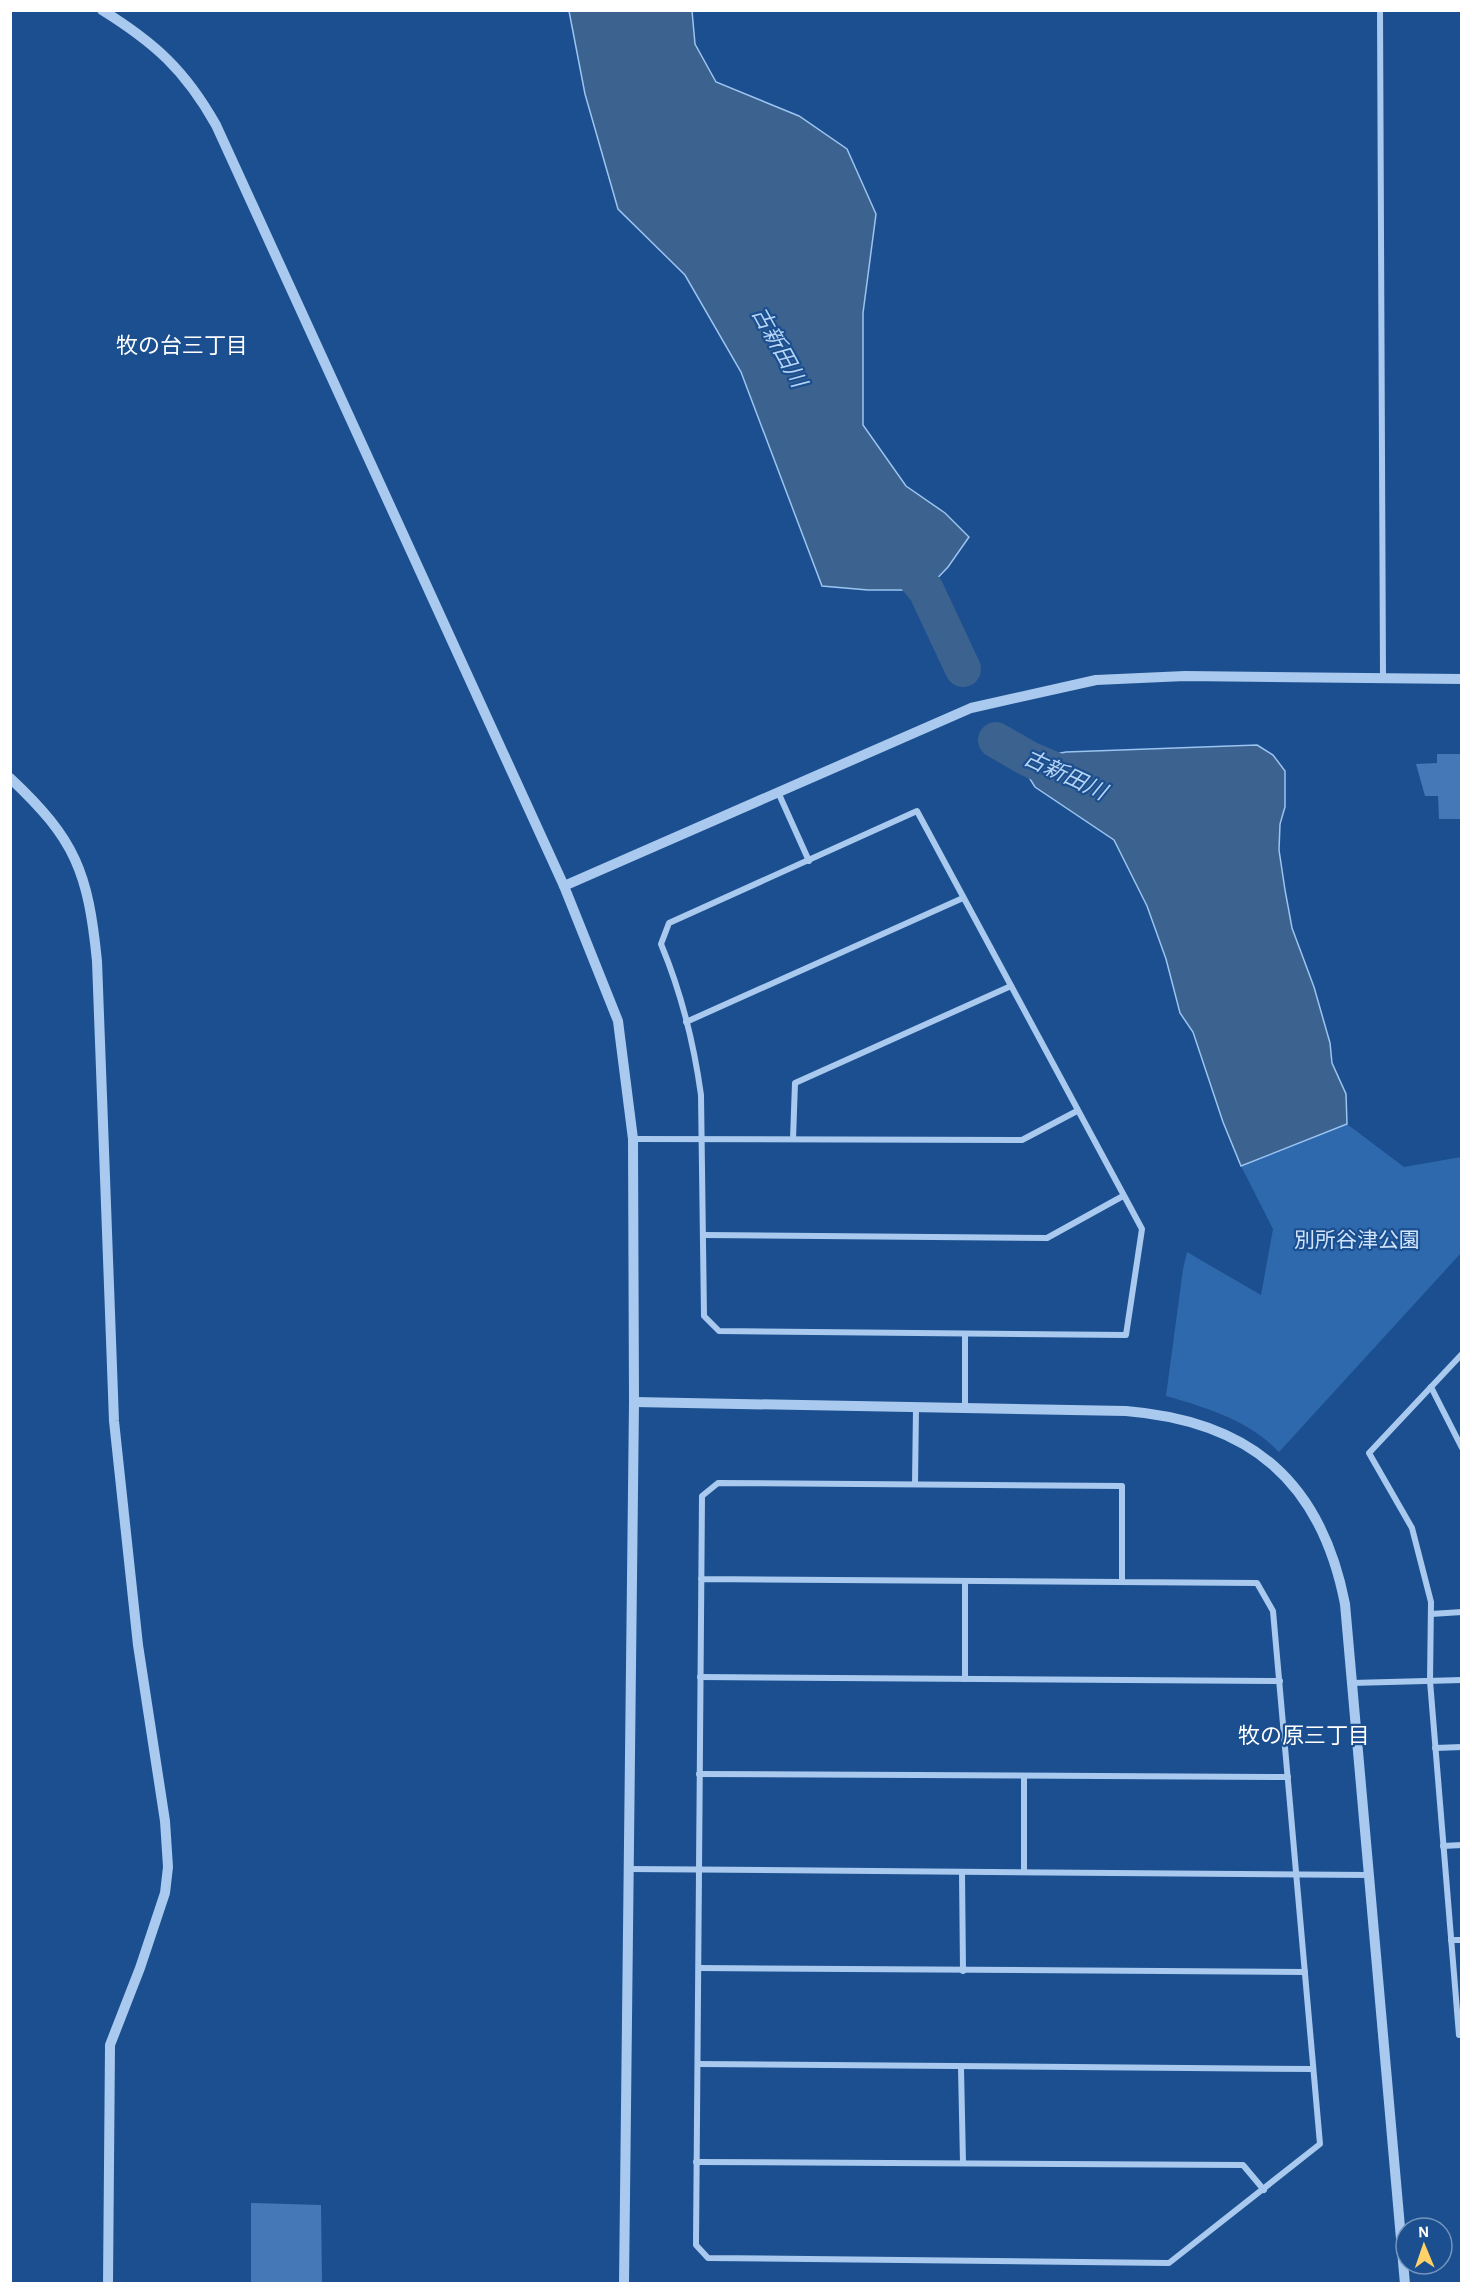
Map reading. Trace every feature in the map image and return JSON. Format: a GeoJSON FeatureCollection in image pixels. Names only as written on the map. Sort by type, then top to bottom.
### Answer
{"type":"FeatureCollection","features":[{"type":"Feature","properties":{"kind":"street"},"geometry":{"type":"LineString","coordinates":[[102,10],[156,46],[201,98],[216,125],[564,886],[618,1021],[633,1139],[634,1402],[624,2283]]}},
{"type":"Feature","properties":{"kind":"street"},"geometry":{"type":"LineString","coordinates":[[1380,10],[1383,678]]}},
{"type":"Feature","properties":{"kind":"street"},"geometry":{"type":"LineString","coordinates":[[564,886],[971,708],[1096,680],[1185,676],[1461,679]]}},
{"type":"Feature","properties":{"kind":"street"},"geometry":{"type":"LineString","coordinates":[[10,778],[59,828],[85,882],[92,915],[97,961],[114,1421],[138,1645],[165,1821],[168,1867],[165,1893],[140,1968],[110,2045],[108,2283]]}},
{"type":"Feature","properties":{"kind":"street"},"geometry":{"type":"LineString","coordinates":[[778,792],[809,861]]}},
{"type":"Feature","properties":{"kind":"street"},"geometry":{"type":"LineString","coordinates":[[917,811],[1142,1229],[1126,1335],[719,1331],[704,1316],[703,1138],[697,1067],[678,987],[661,944],[669,923],[809,861],[917,811]]}},
{"type":"Feature","properties":{"kind":"street"},"geometry":{"type":"LineString","coordinates":[[686,1022],[963,898]]}},
{"type":"Feature","properties":{"kind":"street"},"geometry":{"type":"LineString","coordinates":[[792,1138],[795,1083],[1011,986]]}},
{"type":"Feature","properties":{"kind":"street"},"geometry":{"type":"LineString","coordinates":[[633,1139],[1022,1140],[1077,1111]]}},
{"type":"Feature","properties":{"kind":"street"},"geometry":{"type":"LineString","coordinates":[[704,1235],[1047,1238],[1123,1196]]}},
{"type":"Feature","properties":{"kind":"street"},"geometry":{"type":"LineString","coordinates":[[965,1334],[965,1408]]}},
{"type":"Feature","properties":{"kind":"street"},"geometry":{"type":"LineString","coordinates":[[1461,1354],[1369,1452],[1412,1528],[1431,1602],[1430,1681],[1459,2035],[1461,2035]]}},
{"type":"Feature","properties":{"kind":"street"},"geometry":{"type":"LineString","coordinates":[[1431,1387],[1461,1448]]}},
{"type":"Feature","properties":{"kind":"street"},"geometry":{"type":"LineString","coordinates":[[634,1402],[1165,1414],[1202,1423],[1236,1438],[1267,1459],[1304,1500],[1329,1544],[1338,1570],[1345,1604],[1405,2283]]}},
{"type":"Feature","properties":{"kind":"street"},"geometry":{"type":"LineString","coordinates":[[915,1484],[916,1408]]}},
{"type":"Feature","properties":{"kind":"street"},"geometry":{"type":"LineString","coordinates":[[701,1578],[1257,1583],[1273,1611],[1320,2144],[1169,2263],[708,2258],[696,2245],[699,1968],[699,1774],[701,1578],[702,1496],[718,1483],[1122,1486],[1122,1581]]}},
{"type":"Feature","properties":{"kind":"street"},"geometry":{"type":"LineString","coordinates":[[964,1581],[965,1678]]}},
{"type":"Feature","properties":{"kind":"street"},"geometry":{"type":"LineString","coordinates":[[1431,1614],[1461,1612]]}},
{"type":"Feature","properties":{"kind":"street"},"geometry":{"type":"LineString","coordinates":[[700,1677],[1280,1681]]}},
{"type":"Feature","properties":{"kind":"street"},"geometry":{"type":"LineString","coordinates":[[1352,1683],[1461,1680]]}},
{"type":"Feature","properties":{"kind":"street"},"geometry":{"type":"LineString","coordinates":[[1435,1748],[1461,1747]]}},
{"type":"Feature","properties":{"kind":"street"},"geometry":{"type":"LineString","coordinates":[[699,1774],[1288,1777]]}},
{"type":"Feature","properties":{"kind":"street"},"geometry":{"type":"LineString","coordinates":[[1024,1776],[1024,1872]]}},
{"type":"Feature","properties":{"kind":"street"},"geometry":{"type":"LineString","coordinates":[[1443,1846],[1461,1845]]}},
{"type":"Feature","properties":{"kind":"street"},"geometry":{"type":"LineString","coordinates":[[628,1869],[1369,1875]]}},
{"type":"Feature","properties":{"kind":"street"},"geometry":{"type":"LineString","coordinates":[[963,1873],[963,1971]]}},
{"type":"Feature","properties":{"kind":"street"},"geometry":{"type":"LineString","coordinates":[[1451,1940],[1461,1940]]}},
{"type":"Feature","properties":{"kind":"street"},"geometry":{"type":"LineString","coordinates":[[699,1968],[1305,1972]]}},
{"type":"Feature","properties":{"kind":"street"},"geometry":{"type":"LineString","coordinates":[[698,2064],[961,2068],[1313,2068]]}},
{"type":"Feature","properties":{"kind":"street"},"geometry":{"type":"LineString","coordinates":[[961,2068],[963,2163]]}},
{"type":"Feature","properties":{"kind":"street"},"geometry":{"type":"LineString","coordinates":[[696,2162],[1243,2165],[1264,2190]]}},
{"type":"Feature","properties":{"kind":"green space","name":"別所谷津公園"},"geometry":{"type":"Polygon","coordinates":[[[1347,1124],[1404,1167],[1461,1157],[1461,1253],[1279,1452],[1254,1431],[1227,1416],[1166,1396],[1183,1269],[1187,1252],[1261,1295],[1273,1229],[1241,1166],[1347,1124]]]}},
{"type":"Feature","properties":{"kind":"water"},"geometry":{"type":"Polygon","coordinates":[[[569,11],[692,11],[695,44],[716,82],[799,116],[847,149],[876,214],[863,313],[863,425],[906,486],[945,513],[969,537],[948,567],[926,590],[868,590],[822,586],[741,372],[685,275],[618,209],[585,94],[569,11]]]}},
{"type":"Feature","properties":{"kind":"water"},"geometry":{"type":"Polygon","coordinates":[[[1257,745],[1273,755],[1285,771],[1285,807],[1280,824],[1279,850],[1285,890],[1292,928],[1314,987],[1330,1043],[1332,1063],[1346,1094],[1347,1124],[1241,1166],[1223,1122],[1193,1032],[1180,1013],[1166,959],[1147,906],[1114,840],[1035,787],[1025,771],[1029,759],[1066,752],[1257,745]]]}},
{"type":"Feature","properties":{"kind":"building"},"geometry":{"type":"Polygon","coordinates":[[[1437,754],[1461,754],[1461,819],[1439,819],[1438,796],[1425,796],[1416,764],[1437,763],[1437,754]]]}},
{"type":"Feature","properties":{"kind":"building"},"geometry":{"type":"Polygon","coordinates":[[[251,2203],[321,2205],[322,2283],[251,2283],[251,2203]]]}},
{"type":"Feature","properties":{"kind":"waterway","name":"古新田川"},"geometry":{"type":"LineString","coordinates":[[893,551],[926,590],[963,669]]}},
{"type":"Feature","properties":{"kind":"waterway","name":"古新田川"},"geometry":{"type":"LineString","coordinates":[[996,740],[1029,759],[1073,778]]}},
{"type":"Feature","properties":{"kind":"district","name":"牧の台三丁目"},"geometry":{"type":"Point","coordinates":[182,346]}},
{"type":"Feature","properties":{"kind":"district","name":"牧の原三丁目"},"geometry":{"type":"Point","coordinates":[1304,1736]}}]}
